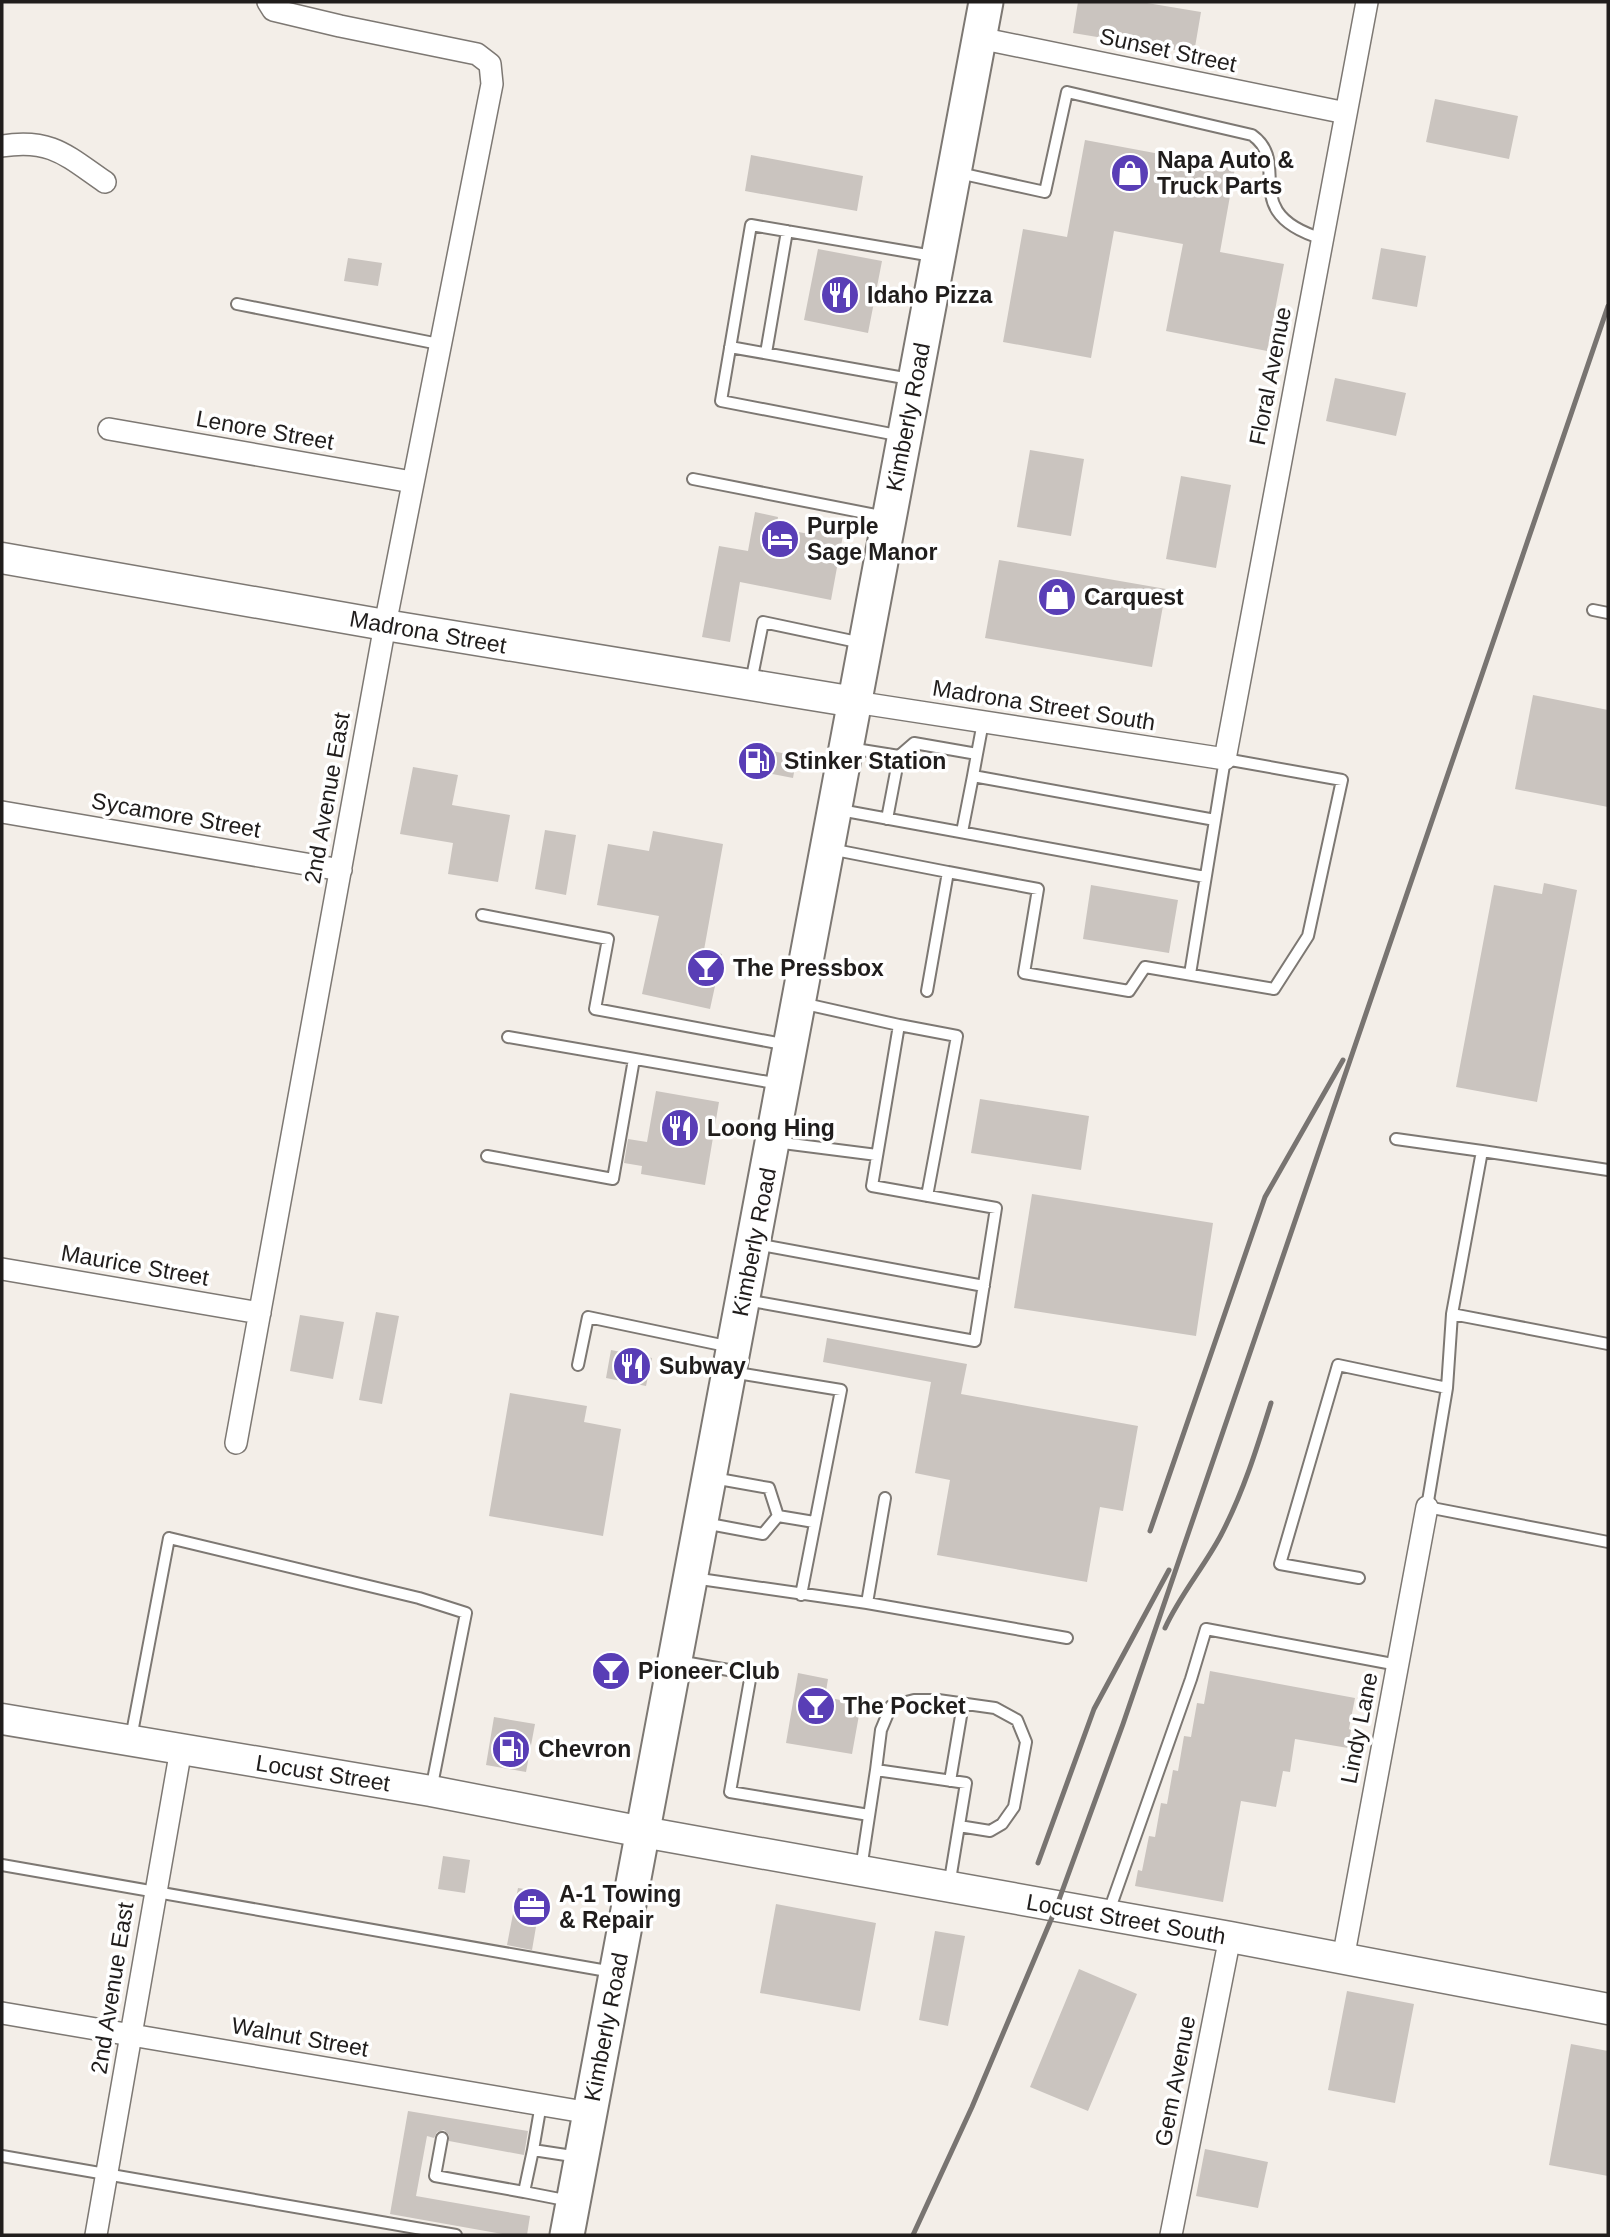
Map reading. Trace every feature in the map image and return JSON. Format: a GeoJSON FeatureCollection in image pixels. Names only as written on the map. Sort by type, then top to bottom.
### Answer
{"type":"FeatureCollection","features":[{"type":"Feature","properties":{"kind":"main road","name":"Kimberly Road"},"geometry":{"type":"LineString","coordinates":[[567,2235],[986,2]]}},
{"type":"Feature","properties":{"kind":"street","name":"2nd Avenue East"},"geometry":{"type":"LineString","coordinates":[[236,1443],[385,625],[492,83],[490,64],[477,54],[273,10],[268,2]]}},
{"type":"Feature","properties":{"kind":"street","name":"Floral Avenue"},"geometry":{"type":"LineString","coordinates":[[1224,759],[1367,2]]}},
{"type":"Feature","properties":{"kind":"street","name":"Sunset Street"},"geometry":{"type":"LineString","coordinates":[[979,38],[1346,113]]}},
{"type":"Feature","properties":{"kind":"street"},"geometry":{"type":"LineString","coordinates":[[2,146],[29,143],[57,149],[105,182]]}},
{"type":"Feature","properties":{"kind":"street","name":"Lenore Street"},"geometry":{"type":"LineString","coordinates":[[109,429],[412,482]]}},
{"type":"Feature","properties":{"kind":"street","name":"Madrona Street"},"geometry":{"type":"LineString","coordinates":[[2,558],[385,625],[855,702]]}},
{"type":"Feature","properties":{"kind":"street","name":"Madrona Street South"},"geometry":{"type":"LineString","coordinates":[[855,702],[1224,759]]}},
{"type":"Feature","properties":{"kind":"street","name":"Sycamore Street"},"geometry":{"type":"LineString","coordinates":[[2,812],[341,870]]}},
{"type":"Feature","properties":{"kind":"street","name":"Maurice Street"},"geometry":{"type":"LineString","coordinates":[[2,1269],[260,1313]]}},
{"type":"Feature","properties":{"kind":"street","name":"Lindy Lane"},"geometry":{"type":"LineString","coordinates":[[1343,1959],[1427,1507]]}},
{"type":"Feature","properties":{"kind":"street","name":"Locust Street"},"geometry":{"type":"LineString","coordinates":[[2,1720],[431,1791],[643,1832]]}},
{"type":"Feature","properties":{"kind":"street","name":"2nd Avenue East"},"geometry":{"type":"LineString","coordinates":[[96,2235],[181,1749]]}},
{"type":"Feature","properties":{"kind":"street","name":"Locust Street South"},"geometry":{"type":"LineString","coordinates":[[643,1832],[1230,1937],[1608,2009]]}},
{"type":"Feature","properties":{"kind":"street","name":"Gem Avenue"},"geometry":{"type":"LineString","coordinates":[[1171,2235],[1230,1937]]}},
{"type":"Feature","properties":{"kind":"street","name":"Walnut Street"},"geometry":{"type":"LineString","coordinates":[[2,2013],[590,2113]]}},
{"type":"Feature","properties":{"kind":"lane"},"geometry":{"type":"LineString","coordinates":[[954,171],[1045,192],[1067,92],[1252,135],[1261,142],[1268,154],[1270,200],[1276,213],[1303,233],[1323,239]]}},
{"type":"Feature","properties":{"kind":"lane"},"geometry":{"type":"LineString","coordinates":[[904,437],[720,401],[751,225],[938,257]]}},
{"type":"Feature","properties":{"kind":"lane"},"geometry":{"type":"LineString","coordinates":[[766,353],[787,231]]}},
{"type":"Feature","properties":{"kind":"lane"},"geometry":{"type":"LineString","coordinates":[[237,304],[439,344]]}},
{"type":"Feature","properties":{"kind":"lane"},"geometry":{"type":"LineString","coordinates":[[730,346],[915,380]]}},
{"type":"Feature","properties":{"kind":"lane"},"geometry":{"type":"LineString","coordinates":[[693,479],[889,517]]}},
{"type":"Feature","properties":{"kind":"lane"},"geometry":{"type":"LineString","coordinates":[[1593,610],[1608,613]]}},
{"type":"Feature","properties":{"kind":"lane"},"geometry":{"type":"LineString","coordinates":[[750,685],[763,622],[866,644]]}},
{"type":"Feature","properties":{"kind":"lane"},"geometry":{"type":"LineString","coordinates":[[962,832],[983,722]]}},
{"type":"Feature","properties":{"kind":"lane"},"geometry":{"type":"LineString","coordinates":[[887,818],[898,756],[914,743],[977,754]]}},
{"type":"Feature","properties":{"kind":"lane"},"geometry":{"type":"LineString","coordinates":[[846,747],[898,756]]}},
{"type":"Feature","properties":{"kind":"lane"},"geometry":{"type":"LineString","coordinates":[[827,849],[1038,889],[1024,973],[1129,990],[1145,967],[1274,989],[1308,936],[1342,780],[1224,759],[1190,974]]}},
{"type":"Feature","properties":{"kind":"lane"},"geometry":{"type":"LineString","coordinates":[[973,776],[1215,820]]}},
{"type":"Feature","properties":{"kind":"lane"},"geometry":{"type":"LineString","coordinates":[[835,809],[1205,877]]}},
{"type":"Feature","properties":{"kind":"lane"},"geometry":{"type":"LineString","coordinates":[[927,991],[948,872]]}},
{"type":"Feature","properties":{"kind":"lane"},"geometry":{"type":"LineString","coordinates":[[482,915],[608,939],[595,1009],[791,1045]]}},
{"type":"Feature","properties":{"kind":"lane"},"geometry":{"type":"LineString","coordinates":[[798,1003],[957,1037],[927,1196]]}},
{"type":"Feature","properties":{"kind":"lane"},"geometry":{"type":"LineString","coordinates":[[743,1299],[975,1341],[996,1208],[872,1186],[900,1025]]}},
{"type":"Feature","properties":{"kind":"lane"},"geometry":{"type":"LineString","coordinates":[[508,1037],[783,1085]]}},
{"type":"Feature","properties":{"kind":"lane"},"geometry":{"type":"LineString","coordinates":[[487,1156],[612,1179],[634,1059]]}},
{"type":"Feature","properties":{"kind":"lane"},"geometry":{"type":"LineString","coordinates":[[1396,1139],[1608,1170]]}},
{"type":"Feature","properties":{"kind":"lane"},"geometry":{"type":"LineString","coordinates":[[772,1141],[877,1156]]}},
{"type":"Feature","properties":{"kind":"lane"},"geometry":{"type":"LineString","coordinates":[[1482,1151],[1452,1314],[1447,1388],[1427,1507],[1608,1542]]}},
{"type":"Feature","properties":{"kind":"lane"},"geometry":{"type":"LineString","coordinates":[[753,1243],[984,1286]]}},
{"type":"Feature","properties":{"kind":"lane"},"geometry":{"type":"LineString","coordinates":[[1452,1314],[1608,1344]]}},
{"type":"Feature","properties":{"kind":"lane"},"geometry":{"type":"LineString","coordinates":[[578,1365],[588,1317],[841,1390],[801,1595]]}},
{"type":"Feature","properties":{"kind":"lane"},"geometry":{"type":"LineString","coordinates":[[1359,1577],[1280,1564],[1338,1365],[1447,1388]]}},
{"type":"Feature","properties":{"kind":"lane"},"geometry":{"type":"LineString","coordinates":[[710,1477],[769,1488],[778,1516]]}},
{"type":"Feature","properties":{"kind":"lane"},"geometry":{"type":"LineString","coordinates":[[867,1603],[885,1498]]}},
{"type":"Feature","properties":{"kind":"lane"},"geometry":{"type":"LineString","coordinates":[[778,1516],[814,1522]]}},
{"type":"Feature","properties":{"kind":"lane"},"geometry":{"type":"LineString","coordinates":[[701,1522],[763,1534],[778,1516]]}},
{"type":"Feature","properties":{"kind":"lane"},"geometry":{"type":"LineString","coordinates":[[130,1741],[169,1538],[419,1598],[466,1613],[431,1791]]}},
{"type":"Feature","properties":{"kind":"lane"},"geometry":{"type":"LineString","coordinates":[[691,1577],[867,1603],[1067,1638]]}},
{"type":"Feature","properties":{"kind":"lane"},"geometry":{"type":"LineString","coordinates":[[1107,1916],[1191,1679],[1206,1629],[1398,1665]]}},
{"type":"Feature","properties":{"kind":"lane"},"geometry":{"type":"LineString","coordinates":[[675,1661],[751,1674],[730,1792],[869,1815]]}},
{"type":"Feature","properties":{"kind":"lane"},"geometry":{"type":"LineString","coordinates":[[861,1872],[881,1730],[891,1706],[914,1700],[937,1700],[995,1708],[1017,1720],[1026,1742],[1014,1807],[1002,1824],[990,1831],[959,1826]]}},
{"type":"Feature","properties":{"kind":"lane"},"geometry":{"type":"LineString","coordinates":[[950,1781],[962,1704]]}},
{"type":"Feature","properties":{"kind":"lane"},"geometry":{"type":"LineString","coordinates":[[876,1770],[966,1783],[949,1888]]}},
{"type":"Feature","properties":{"kind":"lane"},"geometry":{"type":"LineString","coordinates":[[2,1865],[616,1972]]}},
{"type":"Feature","properties":{"kind":"lane"},"geometry":{"type":"LineString","coordinates":[[524,2192],[541,2104]]}},
{"type":"Feature","properties":{"kind":"lane"},"geometry":{"type":"LineString","coordinates":[[442,2138],[435,2176],[574,2201]]}},
{"type":"Feature","properties":{"kind":"lane"},"geometry":{"type":"LineString","coordinates":[[533,2150],[582,2158]]}},
{"type":"Feature","properties":{"kind":"lane"},"geometry":{"type":"LineString","coordinates":[[2,2156],[456,2235]]}},
{"type":"Feature","properties":{"kind":"building"},"geometry":{"type":"Polygon","coordinates":[[[1078,2],[1141,2],[1201,12],[1194,53],[1073,33],[1078,2]]]}},
{"type":"Feature","properties":{"kind":"building"},"geometry":{"type":"Polygon","coordinates":[[[1435,99],[1518,116],[1509,159],[1426,142],[1435,99]]]}},
{"type":"Feature","properties":{"kind":"building"},"geometry":{"type":"Polygon","coordinates":[[[1085,140],[1235,168],[1220,252],[1284,264],[1267,351],[1166,331],[1183,244],[1114,231],[1091,358],[1003,342],[1023,229],[1067,237],[1085,140]]]}},
{"type":"Feature","properties":{"kind":"building"},"geometry":{"type":"Polygon","coordinates":[[[751,155],[863,176],[857,211],[745,191],[751,155]]]}},
{"type":"Feature","properties":{"kind":"building"},"geometry":{"type":"Polygon","coordinates":[[[1381,248],[1426,256],[1417,307],[1372,299],[1381,248]]]}},
{"type":"Feature","properties":{"kind":"building"},"geometry":{"type":"Polygon","coordinates":[[[818,249],[882,261],[868,333],[804,320],[818,249]]]}},
{"type":"Feature","properties":{"kind":"building"},"geometry":{"type":"Polygon","coordinates":[[[348,258],[382,263],[378,286],[344,281],[348,258]]]}},
{"type":"Feature","properties":{"kind":"building"},"geometry":{"type":"Polygon","coordinates":[[[1335,378],[1406,393],[1396,436],[1326,421],[1335,378]]]}},
{"type":"Feature","properties":{"kind":"building"},"geometry":{"type":"Polygon","coordinates":[[[1030,450],[1084,459],[1071,536],[1017,527],[1030,450]]]}},
{"type":"Feature","properties":{"kind":"building"},"geometry":{"type":"Polygon","coordinates":[[[1181,476],[1231,485],[1216,568],[1166,559],[1181,476]]]}},
{"type":"Feature","properties":{"kind":"building"},"geometry":{"type":"Polygon","coordinates":[[[755,512],[778,517],[776,528],[815,535],[818,519],[845,524],[831,600],[740,582],[730,642],[702,637],[719,546],[748,551],[755,512]]]}},
{"type":"Feature","properties":{"kind":"building"},"geometry":{"type":"Polygon","coordinates":[[[999,560],[1166,589],[1152,667],[985,638],[999,560]]]}},
{"type":"Feature","properties":{"kind":"building"},"geometry":{"type":"Polygon","coordinates":[[[1533,695],[1608,710],[1608,807],[1515,789],[1533,695]]]}},
{"type":"Feature","properties":{"kind":"building"},"geometry":{"type":"Polygon","coordinates":[[[757,748],[797,756],[793,778],[752,770],[757,748]]]}},
{"type":"Feature","properties":{"kind":"building"},"geometry":{"type":"Polygon","coordinates":[[[413,767],[458,775],[452,805],[510,815],[498,882],[448,874],[453,843],[400,834],[413,767]]]}},
{"type":"Feature","properties":{"kind":"building"},"geometry":{"type":"Polygon","coordinates":[[[545,830],[576,835],[566,895],[535,889],[545,830]]]}},
{"type":"Feature","properties":{"kind":"building"},"geometry":{"type":"Polygon","coordinates":[[[653,831],[723,844],[704,950],[722,954],[710,1009],[642,994],[659,916],[597,905],[608,844],[649,851],[653,831]]]}},
{"type":"Feature","properties":{"kind":"building"},"geometry":{"type":"Polygon","coordinates":[[[1544,883],[1577,890],[1537,1102],[1456,1087],[1494,885],[1542,894],[1544,883]]]}},
{"type":"Feature","properties":{"kind":"building"},"geometry":{"type":"Polygon","coordinates":[[[1091,885],[1178,900],[1169,953],[1083,939],[1091,885]]]}},
{"type":"Feature","properties":{"kind":"building"},"geometry":{"type":"Polygon","coordinates":[[[656,1091],[719,1102],[705,1185],[641,1174],[642,1166],[624,1163],[628,1139],[647,1142],[656,1091]]]}},
{"type":"Feature","properties":{"kind":"building"},"geometry":{"type":"Polygon","coordinates":[[[980,1099],[1089,1116],[1081,1170],[971,1153],[980,1099]]]}},
{"type":"Feature","properties":{"kind":"building"},"geometry":{"type":"Polygon","coordinates":[[[1032,1194],[1213,1223],[1196,1336],[1014,1308],[1032,1194]]]}},
{"type":"Feature","properties":{"kind":"building"},"geometry":{"type":"Polygon","coordinates":[[[376,1312],[399,1316],[382,1404],[359,1400],[376,1312]]]}},
{"type":"Feature","properties":{"kind":"building"},"geometry":{"type":"Polygon","coordinates":[[[300,1315],[344,1322],[333,1379],[290,1371],[300,1315]]]}},
{"type":"Feature","properties":{"kind":"building"},"geometry":{"type":"Polygon","coordinates":[[[827,1338],[967,1364],[961,1394],[1138,1426],[1123,1511],[1100,1507],[1087,1582],[937,1555],[950,1480],[915,1473],[931,1382],[823,1362],[827,1338]]]}},
{"type":"Feature","properties":{"kind":"building"},"geometry":{"type":"Polygon","coordinates":[[[611,1350],[652,1358],[646,1386],[606,1378],[611,1350]]]}},
{"type":"Feature","properties":{"kind":"building"},"geometry":{"type":"Polygon","coordinates":[[[510,1393],[587,1406],[584,1422],[621,1429],[603,1536],[489,1516],[510,1393]]]}},
{"type":"Feature","properties":{"kind":"building"},"geometry":{"type":"Polygon","coordinates":[[[1210,1671],[1355,1698],[1348,1748],[1295,1739],[1290,1772],[1283,1771],[1276,1807],[1241,1801],[1223,1902],[1135,1886],[1138,1870],[1142,1871],[1149,1836],[1155,1837],[1161,1803],[1167,1804],[1173,1770],[1178,1771],[1184,1736],[1191,1737],[1197,1703],[1204,1704],[1210,1671]]]}},
{"type":"Feature","properties":{"kind":"building"},"geometry":{"type":"Polygon","coordinates":[[[798,1673],[828,1679],[825,1697],[861,1704],[852,1754],[786,1743],[798,1673]]]}},
{"type":"Feature","properties":{"kind":"building"},"geometry":{"type":"Polygon","coordinates":[[[494,1717],[535,1724],[526,1772],[486,1765],[494,1717]]]}},
{"type":"Feature","properties":{"kind":"building"},"geometry":{"type":"Polygon","coordinates":[[[443,1856],[470,1860],[465,1893],[438,1889],[443,1856]]]}},
{"type":"Feature","properties":{"kind":"building"},"geometry":{"type":"Polygon","coordinates":[[[518,1888],[542,1892],[532,1950],[507,1945],[518,1888]]]}},
{"type":"Feature","properties":{"kind":"building"},"geometry":{"type":"Polygon","coordinates":[[[776,1904],[876,1923],[860,2011],[760,1993],[776,1904]]]}},
{"type":"Feature","properties":{"kind":"building"},"geometry":{"type":"Polygon","coordinates":[[[935,1931],[965,1936],[948,2026],[919,2020],[935,1931]]]}},
{"type":"Feature","properties":{"kind":"building"},"geometry":{"type":"Polygon","coordinates":[[[1079,1969],[1137,1994],[1088,2111],[1030,2087],[1079,1969]]]}},
{"type":"Feature","properties":{"kind":"building"},"geometry":{"type":"Polygon","coordinates":[[[1347,1991],[1414,2004],[1395,2103],[1328,2090],[1347,1991]]]}},
{"type":"Feature","properties":{"kind":"building"},"geometry":{"type":"Polygon","coordinates":[[[1571,2044],[1608,2051],[1608,2176],[1549,2165],[1571,2044]]]}},
{"type":"Feature","properties":{"kind":"building"},"geometry":{"type":"Polygon","coordinates":[[[408,2111],[528,2131],[524,2155],[449,2141],[449,2135],[444,2130],[437,2132],[434,2138],[427,2136],[416,2196],[530,2216],[527,2235],[508,2235],[390,2214],[408,2111]]]}},
{"type":"Feature","properties":{"kind":"building"},"geometry":{"type":"Polygon","coordinates":[[[1205,2149],[1268,2162],[1258,2208],[1196,2196],[1205,2149]]]}},
{"type":"Feature","properties":{"kind":"railway"},"geometry":{"type":"LineString","coordinates":[[913,2235],[972,2107],[1056,1908],[1123,1724],[1608,306]]}},
{"type":"Feature","properties":{"kind":"railway"},"geometry":{"type":"LineString","coordinates":[[1150,1531],[1265,1197],[1343,1060]]}},
{"type":"Feature","properties":{"kind":"railway"},"geometry":{"type":"LineString","coordinates":[[1165,1628],[1229,1519],[1249,1470],[1271,1403]]}},
{"type":"Feature","properties":{"kind":"railway"},"geometry":{"type":"LineString","coordinates":[[1038,1863],[1094,1709],[1169,1570]]}},
{"type":"Feature","properties":{"kind":"place","name":"Napa Auto & Truck Parts"},"geometry":{"type":"Point","coordinates":[1130,173]}},
{"type":"Feature","properties":{"kind":"place","name":"Idaho Pizza"},"geometry":{"type":"Point","coordinates":[840,295]}},
{"type":"Feature","properties":{"kind":"place","name":"Purple Sage Manor"},"geometry":{"type":"Point","coordinates":[780,539]}},
{"type":"Feature","properties":{"kind":"place","name":"Carquest"},"geometry":{"type":"Point","coordinates":[1057,597]}},
{"type":"Feature","properties":{"kind":"place","name":"Stinker Station"},"geometry":{"type":"Point","coordinates":[757,761]}},
{"type":"Feature","properties":{"kind":"place","name":"The Pressbox"},"geometry":{"type":"Point","coordinates":[706,968]}},
{"type":"Feature","properties":{"kind":"place","name":"Loong Hing"},"geometry":{"type":"Point","coordinates":[680,1128]}},
{"type":"Feature","properties":{"kind":"place","name":"Subway"},"geometry":{"type":"Point","coordinates":[632,1366]}},
{"type":"Feature","properties":{"kind":"place","name":"Pioneer Club"},"geometry":{"type":"Point","coordinates":[611,1671]}},
{"type":"Feature","properties":{"kind":"place","name":"The Pocket"},"geometry":{"type":"Point","coordinates":[816,1706]}},
{"type":"Feature","properties":{"kind":"place","name":"Chevron"},"geometry":{"type":"Point","coordinates":[511,1749]}},
{"type":"Feature","properties":{"kind":"place","name":"A-1 Towing & Repair"},"geometry":{"type":"Point","coordinates":[532,1907]}}]}
